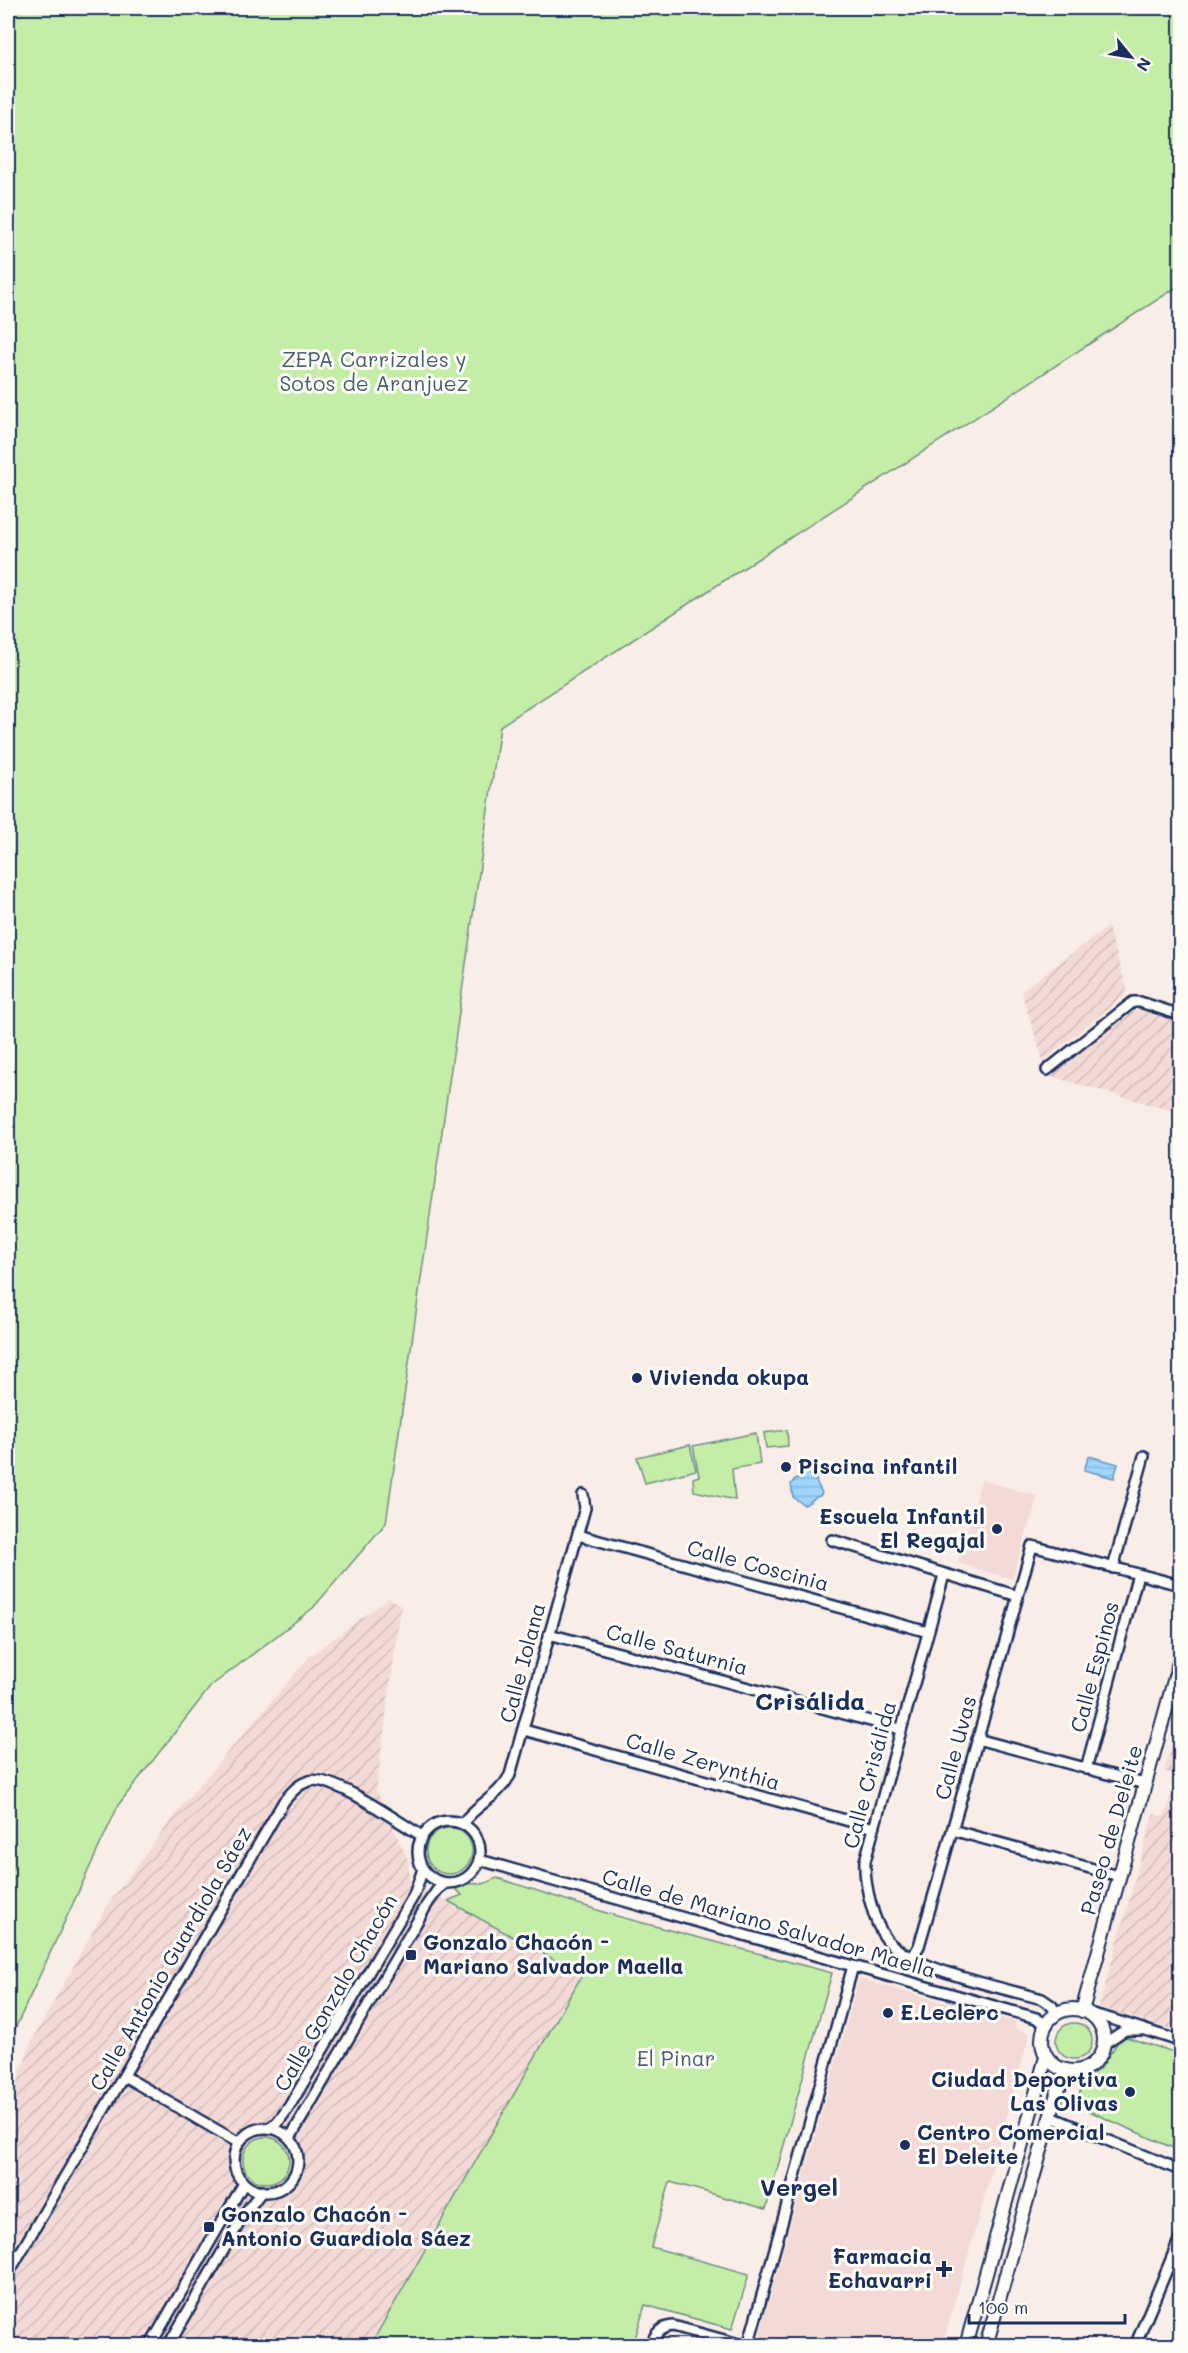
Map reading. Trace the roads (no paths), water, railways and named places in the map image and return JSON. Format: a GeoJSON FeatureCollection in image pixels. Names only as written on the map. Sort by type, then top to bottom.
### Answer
{"type":"FeatureCollection","features":[{"type":"Feature","properties":{"kind":"main road","name":"Paseo de Deleite"},"geometry":{"type":"LineString","coordinates":[[1086,2012],[1119,1876],[1180,1659]]}},
{"type":"Feature","properties":{"kind":"main road"},"geometry":{"type":"LineString","coordinates":[[966,2346],[1046,2056],[1043,2043],[1047,2025],[1056,2014],[1073,2009],[1086,2012],[1100,2025],[1105,2043],[1096,2061],[1077,2071],[1067,2070],[1057,2066],[1046,2056]]}},
{"type":"Feature","properties":{"kind":"main road"},"geometry":{"type":"LineString","coordinates":[[986,2346],[1057,2093],[1067,2070]]}},
{"type":"Feature","properties":{"kind":"street"},"geometry":{"type":"LineString","coordinates":[[1047,1070],[1133,1002],[1140,1002],[1180,1016]]}},
{"type":"Feature","properties":{"kind":"street"},"geometry":{"type":"LineString","coordinates":[[1144,1456],[1113,1568],[1180,1585]]}},
{"type":"Feature","properties":{"kind":"street","name":"Calle Iolana"},"geometry":{"type":"LineString","coordinates":[[463,1823],[468,1815],[503,1789],[510,1775],[578,1535],[585,1508],[583,1495]]}},
{"type":"Feature","properties":{"kind":"street","name":"Calle Coscinia"},"geometry":{"type":"LineString","coordinates":[[578,1535],[928,1632]]}},
{"type":"Feature","properties":{"kind":"street"},"geometry":{"type":"LineString","coordinates":[[832,1540],[1018,1596]]}},
{"type":"Feature","properties":{"kind":"street","name":"Calle Uvas"},"geometry":{"type":"LineString","coordinates":[[911,1959],[919,1946],[1032,1546],[1113,1568]]}},
{"type":"Feature","properties":{"kind":"street","name":"Calle Espinos"},"geometry":{"type":"LineString","coordinates":[[1086,1769],[1138,1574]]}},
{"type":"Feature","properties":{"kind":"street","name":"Calle Crisálida"},"geometry":{"type":"LineString","coordinates":[[944,1575],[865,1861],[864,1876],[868,1894],[886,1939],[911,1959],[1042,1999],[1052,2006],[1056,2014]]}},
{"type":"Feature","properties":{"kind":"street","name":"Calle Saturnia"},"geometry":{"type":"LineString","coordinates":[[549,1634],[900,1729]]}},
{"type":"Feature","properties":{"kind":"street","name":"Calle Zerynthia"},"geometry":{"type":"LineString","coordinates":[[524,1730],[874,1828]]}},
{"type":"Feature","properties":{"kind":"street"},"geometry":{"type":"LineString","coordinates":[[977,1739],[1144,1784]]}},
{"type":"Feature","properties":{"kind":"street","name":"Calle Antonio Guardiola Sáez"},"geometry":{"type":"LineString","coordinates":[[8,2274],[284,1801],[295,1788],[309,1781],[318,1780],[336,1785],[422,1836]]}},
{"type":"Feature","properties":{"kind":"street"},"geometry":{"type":"LineString","coordinates":[[444,1820],[463,1823],[476,1835],[481,1851],[480,1860],[476,1868],[463,1880],[446,1883],[437,1881],[423,1869],[418,1852],[422,1836],[428,1828],[444,1820]]}},
{"type":"Feature","properties":{"kind":"street"},"geometry":{"type":"LineString","coordinates":[[952,1830],[1119,1876]]}},
{"type":"Feature","properties":{"kind":"street","name":"Calle de Mariano Salvador Maella"},"geometry":{"type":"LineString","coordinates":[[480,1860],[1036,2018],[1047,2025]]}},
{"type":"Feature","properties":{"kind":"street","name":"Calle Gonzalo Chacón"},"geometry":{"type":"LineString","coordinates":[[269,2128],[278,2122],[290,2107],[414,1895],[423,1869]]}},
{"type":"Feature","properties":{"kind":"street","name":"Calle Gonzalo Chacón"},"geometry":{"type":"LineString","coordinates":[[290,2138],[428,1903],[438,1889],[446,1883]]}},
{"type":"Feature","properties":{"kind":"street"},"geometry":{"type":"LineString","coordinates":[[651,2346],[656,2333],[673,2326],[747,2346],[853,1966]]}},
{"type":"Feature","properties":{"kind":"street"},"geometry":{"type":"LineString","coordinates":[[1086,2012],[1180,2041]]}},
{"type":"Feature","properties":{"kind":"street"},"geometry":{"type":"LineString","coordinates":[[1105,2043],[1125,2030],[1143,2030]]}},
{"type":"Feature","properties":{"kind":"street"},"geometry":{"type":"LineString","coordinates":[[124,2076],[239,2144]]}},
{"type":"Feature","properties":{"kind":"street"},"geometry":{"type":"LineString","coordinates":[[1051,2117],[1180,2170]]}},
{"type":"Feature","properties":{"kind":"street"},"geometry":{"type":"LineString","coordinates":[[269,2128],[284,2133],[290,2138],[298,2156],[294,2176],[279,2189],[262,2191],[244,2183],[234,2160],[239,2144],[252,2132],[269,2128]]}},
{"type":"Feature","properties":{"kind":"street"},"geometry":{"type":"LineString","coordinates":[[150,2346],[244,2183]]}},
{"type":"Feature","properties":{"kind":"street"},"geometry":{"type":"LineString","coordinates":[[168,2346],[245,2212],[262,2191]]}},
{"type":"Feature","properties":{"kind":"street"},"geometry":{"type":"LineString","coordinates":[[1136,2346],[1180,2238]]}},
{"type":"Feature","properties":{"kind":"water"},"geometry":{"type":"Polygon","coordinates":[[[1089,1456],[1118,1464],[1114,1478],[1084,1470],[1089,1456]]]}},
{"type":"Feature","properties":{"kind":"water"},"geometry":{"type":"Polygon","coordinates":[[[811,1463],[819,1468],[816,1481],[822,1493],[804,1505],[793,1497],[791,1484],[795,1479],[802,1478],[805,1465],[811,1463]]]}},
{"type":"Feature","properties":{"kind":"place","name":"Vivienda okupa"},"geometry":{"type":"Point","coordinates":[637,1378]}},
{"type":"Feature","properties":{"kind":"place","name":"Piscina infantil"},"geometry":{"type":"Point","coordinates":[786,1467]}},
{"type":"Feature","properties":{"kind":"place","name":"Escuela Infantil El Regajal"},"geometry":{"type":"Point","coordinates":[997,1529]}},
{"type":"Feature","properties":{"kind":"place","name":"Gonzalo Chacón - Mariano Salvador Maella"},"geometry":{"type":"Point","coordinates":[411,1955]}},
{"type":"Feature","properties":{"kind":"place","name":"E.Leclerc"},"geometry":{"type":"Point","coordinates":[888,2013]}},
{"type":"Feature","properties":{"kind":"place","name":"Ciudad Deportiva Las Olivas"},"geometry":{"type":"Point","coordinates":[1130,2092]}},
{"type":"Feature","properties":{"kind":"place","name":"Centro Comercial El Deleite"},"geometry":{"type":"Point","coordinates":[905,2145]}},
{"type":"Feature","properties":{"kind":"place","name":"Gonzalo Chacón - Antonio Guardiola Sáez"},"geometry":{"type":"Point","coordinates":[209,2227]}},
{"type":"Feature","properties":{"kind":"place","name":"Farmacia Echavarri"},"geometry":{"type":"Point","coordinates":[944,2269]}},
{"type":"Feature","properties":{"kind":"district","name":"Crisálida"},"geometry":{"type":"Point","coordinates":[810,1702]}},
{"type":"Feature","properties":{"kind":"district","name":"Vergel"},"geometry":{"type":"Point","coordinates":[799,2188]}},
{"type":"Feature","properties":{"kind":"park label","name":"ZEPA Carrizales y Sotos de Aranjuez"},"geometry":{"type":"Point","coordinates":[374,372]}},
{"type":"Feature","properties":{"kind":"park label","name":"El Pinar"},"geometry":{"type":"Point","coordinates":[676,2059]}}]}
